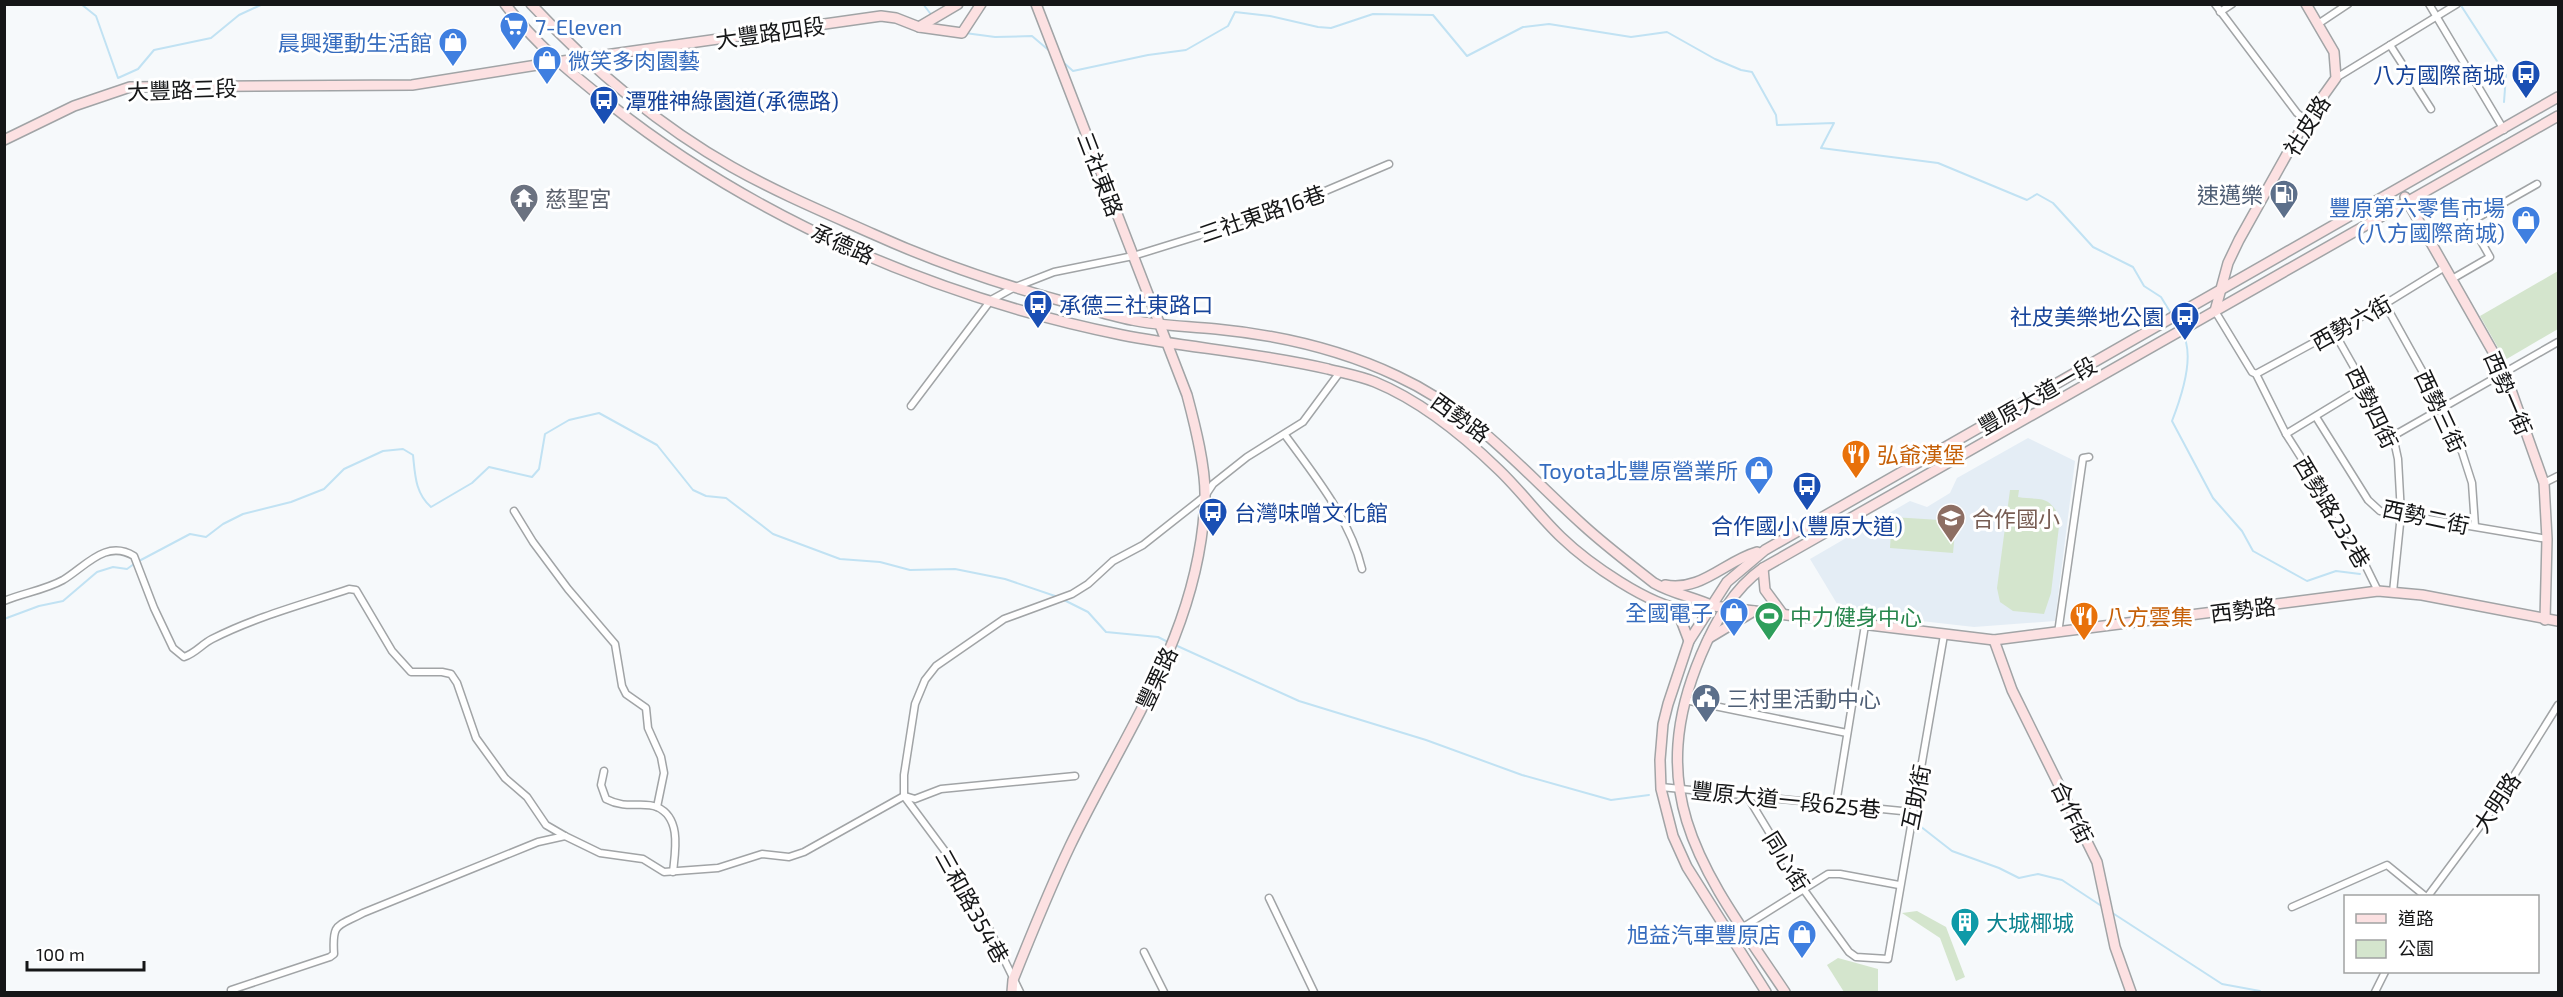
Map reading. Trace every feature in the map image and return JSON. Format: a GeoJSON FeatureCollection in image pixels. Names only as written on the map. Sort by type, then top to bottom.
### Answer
{"type":"FeatureCollection","features":[{"type":"Feature","properties":{"kind":"street","name":"承德路"},"geometry":{"type":"LineString","coordinates":[[506,4],[556,62],[651,136],[727,186],[808,228],[950,288],[1068,322],[1168,343]]}},
{"type":"Feature","properties":{"kind":"street","name":"承德路"},"geometry":{"type":"LineString","coordinates":[[531,4],[585,57],[641,104],[732,167],[797,201],[898,246],[1013,288],[1162,326]]}},
{"type":"Feature","properties":{"kind":"street"},"geometry":{"type":"LineString","coordinates":[[919,27],[958,4]]}},
{"type":"Feature","properties":{"kind":"street","name":"大豐路四段"},"geometry":{"type":"LineString","coordinates":[[370,87],[412,85],[585,57],[880,16],[896,18],[919,27],[962,33],[981,4]]}},
{"type":"Feature","properties":{"kind":"street","name":"三社東路"},"geometry":{"type":"LineString","coordinates":[[1036,4],[1168,343]]}},
{"type":"Feature","properties":{"kind":"street"},"geometry":{"type":"LineString","coordinates":[[2215,4],[2297,113],[2306,120]]}},
{"type":"Feature","properties":{"kind":"street"},"geometry":{"type":"LineString","coordinates":[[2220,12],[2232,4]]}},
{"type":"Feature","properties":{"kind":"street","name":"社皮路"},"geometry":{"type":"LineString","coordinates":[[2215,311],[2228,263],[2239,240],[2306,120],[2336,78],[2334,52],[2306,4]]}},
{"type":"Feature","properties":{"kind":"street"},"geometry":{"type":"LineString","coordinates":[[2318,24],[2348,4]]}},
{"type":"Feature","properties":{"kind":"street"},"geometry":{"type":"LineString","coordinates":[[2429,4],[2504,130]]}},
{"type":"Feature","properties":{"kind":"street"},"geometry":{"type":"LineString","coordinates":[[2336,78],[2457,4]]}},
{"type":"Feature","properties":{"kind":"street"},"geometry":{"type":"LineString","coordinates":[[2390,45],[2431,109]]}},
{"type":"Feature","properties":{"kind":"street","name":"大豐路三段"},"geometry":{"type":"LineString","coordinates":[[4,140],[74,106],[130,87],[370,87]]}},
{"type":"Feature","properties":{"kind":"street","name":"豐原大道一段"},"geometry":{"type":"LineString","coordinates":[[1766,993],[1687,867],[1673,836],[1661,787],[1660,760],[1663,724],[1689,641],[1727,582],[1766,550],[2559,97]]}},
{"type":"Feature","properties":{"kind":"street","name":"豐原大道一段"},"geometry":{"type":"LineString","coordinates":[[1785,993],[1703,863],[1688,831],[1678,789],[1677,744],[1689,682],[1724,608],[1745,582],[1763,568],[2407,200],[2559,116]]}},
{"type":"Feature","properties":{"kind":"street","name":"三社東路16巷"},"geometry":{"type":"LineString","coordinates":[[991,300],[1013,288],[1054,272],[1133,256],[1323,192],[1389,164]]}},
{"type":"Feature","properties":{"kind":"street"},"geometry":{"type":"LineString","coordinates":[[2452,279],[2490,257],[2470,222],[2537,184]]}},
{"type":"Feature","properties":{"kind":"street","name":"西勢一街"},"geometry":{"type":"LineString","coordinates":[[2400,187],[2505,373],[2544,483],[2547,539],[2545,620]]}},
{"type":"Feature","properties":{"kind":"street","name":"西勢六街"},"geometry":{"type":"LineString","coordinates":[[2256,374],[2385,304],[2445,267]]}},
{"type":"Feature","properties":{"kind":"street"},"geometry":{"type":"LineString","coordinates":[[911,406],[991,300]]}},
{"type":"Feature","properties":{"kind":"street","name":"西勢三街"},"geometry":{"type":"LineString","coordinates":[[2385,304],[2455,430],[2472,483],[2475,526]]}},
{"type":"Feature","properties":{"kind":"street","name":"西勢路232巷"},"geometry":{"type":"LineString","coordinates":[[2215,311],[2252,372],[2256,374],[2286,434],[2351,537],[2378,591]]}},
{"type":"Feature","properties":{"kind":"street","name":"西勢路"},"geometry":{"type":"LineString","coordinates":[[1162,326],[1216,329],[1278,337],[1353,357],[1398,376],[1436,397],[1475,424],[1513,456],[1582,525],[1654,583],[1713,606],[1994,640],[2378,591],[2422,595],[2559,621]]}},
{"type":"Feature","properties":{"kind":"street","name":"西勢四街"},"geometry":{"type":"LineString","coordinates":[[2334,332],[2393,436],[2398,459],[2401,514],[2393,592]]}},
{"type":"Feature","properties":{"kind":"street","name":"西勢路"},"geometry":{"type":"LineString","coordinates":[[1168,343],[1266,356],[1340,372],[1371,380],[1411,399],[1498,470],[1561,537],[1585,557],[1632,589],[1670,608],[1696,611],[1713,606]]}},
{"type":"Feature","properties":{"kind":"street","name":"豐栗路"},"geometry":{"type":"LineString","coordinates":[[1012,993],[1013,980],[1070,846],[1158,679],[1183,619],[1196,569],[1205,496],[1196,431],[1187,395],[1168,343]]}},
{"type":"Feature","properties":{"kind":"street"},"geometry":{"type":"LineString","coordinates":[[2393,436],[2558,343]]}},
{"type":"Feature","properties":{"kind":"street"},"geometry":{"type":"LineString","coordinates":[[904,796],[904,776],[915,704],[925,680],[936,666],[1004,619],[1072,594],[1088,584],[1113,561],[1143,545],[1205,496],[1213,484],[1247,457],[1303,422],[1340,372]]}},
{"type":"Feature","properties":{"kind":"street"},"geometry":{"type":"LineString","coordinates":[[2286,434],[2365,386]]}},
{"type":"Feature","properties":{"kind":"street","name":"西勢二街"},"geometry":{"type":"LineString","coordinates":[[2316,417],[2368,500],[2380,511],[2547,539]]}},
{"type":"Feature","properties":{"kind":"street"},"geometry":{"type":"LineString","coordinates":[[1285,435],[1339,513],[1358,550],[1362,569]]}},
{"type":"Feature","properties":{"kind":"street"},"geometry":{"type":"LineString","coordinates":[[2058,633],[2083,458],[2089,457]]}},
{"type":"Feature","properties":{"kind":"street"},"geometry":{"type":"LineString","coordinates":[[2544,483],[2559,476]]}},
{"type":"Feature","properties":{"kind":"street"},"geometry":{"type":"LineString","coordinates":[[514,511],[533,542],[568,589],[615,644],[622,686],[626,694],[646,708],[648,728],[661,757],[664,773],[657,807]]}},
{"type":"Feature","properties":{"kind":"street"},"geometry":{"type":"LineString","coordinates":[[4,601],[63,580],[102,552],[114,550],[128,552],[135,556],[154,608],[173,648],[184,657],[194,653],[210,640],[271,615],[349,589],[356,590],[392,651],[411,672],[451,674],[457,683],[476,738],[505,778],[527,797],[546,825],[600,852],[643,859],[664,872],[718,868],[762,854],[789,857],[804,852],[904,796],[915,799],[941,789],[1075,776]]}},
{"type":"Feature","properties":{"kind":"street"},"geometry":{"type":"LineString","coordinates":[[1654,583],[1682,586],[1698,583],[1753,553],[1766,550]]}},
{"type":"Feature","properties":{"kind":"street"},"geometry":{"type":"LineString","coordinates":[[1763,568],[1765,590],[1782,613]]}},
{"type":"Feature","properties":{"kind":"street"},"geometry":{"type":"LineString","coordinates":[[1670,608],[1681,620],[1689,641]]}},
{"type":"Feature","properties":{"kind":"street"},"geometry":{"type":"LineString","coordinates":[[1707,640],[1754,611]]}},
{"type":"Feature","properties":{"kind":"street"},"geometry":{"type":"LineString","coordinates":[[1836,804],[1865,625]]}},
{"type":"Feature","properties":{"kind":"street","name":"互助街"},"geometry":{"type":"LineString","coordinates":[[1888,959],[1944,635]]}},
{"type":"Feature","properties":{"kind":"street","name":"合作街"},"geometry":{"type":"LineString","coordinates":[[1994,640],[2012,690],[2097,862],[2115,947],[2131,993]]}},
{"type":"Feature","properties":{"kind":"street"},"geometry":{"type":"LineString","coordinates":[[1685,700],[1847,733]]}},
{"type":"Feature","properties":{"kind":"street","name":"大明路"},"geometry":{"type":"LineString","coordinates":[[2428,895],[2495,806],[2559,705]]}},
{"type":"Feature","properties":{"kind":"street"},"geometry":{"type":"LineString","coordinates":[[604,771],[601,785],[606,799],[618,806],[657,807],[668,816],[674,826],[676,841],[673,872]]}},
{"type":"Feature","properties":{"kind":"street","name":"豐原大道一段625巷"},"geometry":{"type":"LineString","coordinates":[[1661,787],[1912,812]]}},
{"type":"Feature","properties":{"kind":"street","name":"同心街"},"geometry":{"type":"LineString","coordinates":[[1746,794],[1804,890],[1849,952],[1856,957],[1888,959]]}},
{"type":"Feature","properties":{"kind":"street","name":"三和路354巷"},"geometry":{"type":"LineString","coordinates":[[904,796],[956,866],[1020,993]]}},
{"type":"Feature","properties":{"kind":"street"},"geometry":{"type":"LineString","coordinates":[[231,990],[330,957],[334,954],[333,932],[336,927],[363,913],[538,842],[565,836]]}},
{"type":"Feature","properties":{"kind":"street"},"geometry":{"type":"LineString","coordinates":[[2292,907],[2387,865],[2424,895]]}},
{"type":"Feature","properties":{"kind":"street"},"geometry":{"type":"LineString","coordinates":[[1729,936],[1828,874],[1899,885]]}},
{"type":"Feature","properties":{"kind":"street"},"geometry":{"type":"LineString","coordinates":[[1269,898],[1314,993]]}},
{"type":"Feature","properties":{"kind":"street"},"geometry":{"type":"LineString","coordinates":[[1144,952],[1164,993]]}},
{"type":"Feature","properties":{"kind":"street"},"geometry":{"type":"LineString","coordinates":[[2375,993],[2385,973]]}},
{"type":"Feature","properties":{"kind":"shaded area","name":"合作國小"},"geometry":{"type":"Polygon","coordinates":[[[2028,438],[2075,461],[2055,621],[1974,627],[1842,612],[1810,559],[1910,501],[1927,507],[1950,493],[1957,478],[2028,438]]]}},
{"type":"Feature","properties":{"kind":"green space"},"geometry":{"type":"Polygon","coordinates":[[[2558,271],[2558,329],[2505,360],[2480,316],[2558,271]]]}},
{"type":"Feature","properties":{"kind":"green space"},"geometry":{"type":"Polygon","coordinates":[[[2010,490],[2019,490],[2018,497],[2047,501],[2060,518],[2051,593],[2044,614],[2013,611],[2000,602],[1997,588],[2010,490]]]}},
{"type":"Feature","properties":{"kind":"green space"},"geometry":{"type":"Polygon","coordinates":[[[1892,517],[1956,521],[1953,553],[1890,548],[1892,517]]]}},
{"type":"Feature","properties":{"kind":"green space"},"geometry":{"type":"Polygon","coordinates":[[[1917,911],[1946,927],[1965,977],[1956,981],[1940,938],[1902,913],[1917,911]]]}},
{"type":"Feature","properties":{"kind":"green space"},"geometry":{"type":"Polygon","coordinates":[[[1838,958],[1878,969],[1878,992],[1844,992],[1827,965],[1838,958]]]}},
{"type":"Feature","properties":{"kind":"waterway"},"geometry":{"type":"LineString","coordinates":[[81,4],[96,16],[118,78],[138,69],[154,50],[211,38],[239,15],[263,4]]}},
{"type":"Feature","properties":{"kind":"waterway"},"geometry":{"type":"LineString","coordinates":[[923,4],[933,17]]}},
{"type":"Feature","properties":{"kind":"waterway"},"geometry":{"type":"LineString","coordinates":[[2460,4],[2506,75],[2504,102]]}},
{"type":"Feature","properties":{"kind":"waterway"},"geometry":{"type":"LineString","coordinates":[[1063,62],[1073,71],[1148,55],[1186,50],[1228,26],[1235,12],[1270,16],[1331,28],[1373,14],[1433,15],[1467,56],[1523,27],[1549,24],[1631,37],[1667,32],[1715,59],[1752,72],[1776,115],[1777,125],[1834,123],[1821,148],[1938,163],[2027,200],[2037,194],[2053,203],[2093,247],[2133,267],[2144,286],[2161,297],[2172,315]]}},
{"type":"Feature","properties":{"kind":"waterway"},"geometry":{"type":"LineString","coordinates":[[965,33],[995,37],[1032,36],[1052,53]]}},
{"type":"Feature","properties":{"kind":"waterway"},"geometry":{"type":"LineString","coordinates":[[2182,333],[2188,353],[2186,377],[2172,421],[2213,498],[2242,531],[2253,551],[2307,581],[2336,571],[2360,574]]}},
{"type":"Feature","properties":{"kind":"waterway"},"geometry":{"type":"LineString","coordinates":[[139,561],[190,534],[206,537],[223,524],[243,514],[291,502],[324,489],[344,469],[383,451],[403,449],[413,455],[419,489],[431,507],[472,483],[489,467],[532,477],[539,469],[545,434],[569,420],[599,413],[657,445],[693,490],[706,496],[726,498],[773,534],[840,559],[880,562],[910,570],[955,569],[1005,579],[1058,597]]}},
{"type":"Feature","properties":{"kind":"waterway"},"geometry":{"type":"LineString","coordinates":[[4,619],[39,606],[63,601],[97,572],[113,567],[127,569],[134,564]]}},
{"type":"Feature","properties":{"kind":"waterway"},"geometry":{"type":"LineString","coordinates":[[1064,600],[1088,612],[1106,632],[1158,637],[1168,642]]}},
{"type":"Feature","properties":{"kind":"waterway"},"geometry":{"type":"LineString","coordinates":[[1173,644],[1299,701],[1426,740],[1522,775],[1611,800],[1649,795]]}},
{"type":"Feature","properties":{"kind":"waterway"},"geometry":{"type":"LineString","coordinates":[[1920,826],[1952,851],[2019,878],[2038,874],[2062,880],[2103,907]]}},
{"type":"Feature","properties":{"kind":"waterway"},"geometry":{"type":"LineString","coordinates":[[2111,912],[2222,984],[2260,991]]}},
{"type":"Feature","properties":{"kind":"place","name":"7-Eleven"},"geometry":{"type":"Point","coordinates":[514,52]}},
{"type":"Feature","properties":{"kind":"place","name":"晨興運動生活館"},"geometry":{"type":"Point","coordinates":[453,68]}},
{"type":"Feature","properties":{"kind":"place","name":"微笑多肉園藝"},"geometry":{"type":"Point","coordinates":[547,86]}},
{"type":"Feature","properties":{"kind":"place","name":"八方國際商城"},"geometry":{"type":"Point","coordinates":[2526,100]}},
{"type":"Feature","properties":{"kind":"place","name":"潭雅神綠園道(承德路)"},"geometry":{"type":"Point","coordinates":[604,126]}},
{"type":"Feature","properties":{"kind":"place","name":"速邁樂"},"geometry":{"type":"Point","coordinates":[2284,220]}},
{"type":"Feature","properties":{"kind":"place","name":"慈聖宮"},"geometry":{"type":"Point","coordinates":[524,224]}},
{"type":"Feature","properties":{"kind":"place","name":"豐原第六零售市場 (八方國際商城)"},"geometry":{"type":"Point","coordinates":[2526,246]}},
{"type":"Feature","properties":{"kind":"place","name":"承德三社東路口"},"geometry":{"type":"Point","coordinates":[1038,330]}},
{"type":"Feature","properties":{"kind":"place","name":"社皮美樂地公園"},"geometry":{"type":"Point","coordinates":[2185,342]}},
{"type":"Feature","properties":{"kind":"place","name":"弘爺漢堡"},"geometry":{"type":"Point","coordinates":[1856,480]}},
{"type":"Feature","properties":{"kind":"place","name":"Toyota北豐原營業所"},"geometry":{"type":"Point","coordinates":[1759,496]}},
{"type":"Feature","properties":{"kind":"place","name":"合作國小(豐原大道)"},"geometry":{"type":"Point","coordinates":[1807,512]}},
{"type":"Feature","properties":{"kind":"place","name":"台灣味噌文化館"},"geometry":{"type":"Point","coordinates":[1213,538]}},
{"type":"Feature","properties":{"kind":"place","name":"合作國小"},"geometry":{"type":"Point","coordinates":[1951,544]}},
{"type":"Feature","properties":{"kind":"place","name":"全國電子"},"geometry":{"type":"Point","coordinates":[1734,638]}},
{"type":"Feature","properties":{"kind":"place","name":"中力健身中心"},"geometry":{"type":"Point","coordinates":[1769,642]}},
{"type":"Feature","properties":{"kind":"place","name":"八方雲集"},"geometry":{"type":"Point","coordinates":[2084,642]}},
{"type":"Feature","properties":{"kind":"place","name":"三村里活動中心"},"geometry":{"type":"Point","coordinates":[1706,724]}},
{"type":"Feature","properties":{"kind":"place","name":"大城椰城"},"geometry":{"type":"Point","coordinates":[1965,948]}},
{"type":"Feature","properties":{"kind":"place","name":"旭益汽車豐原店"},"geometry":{"type":"Point","coordinates":[1802,960]}}]}
